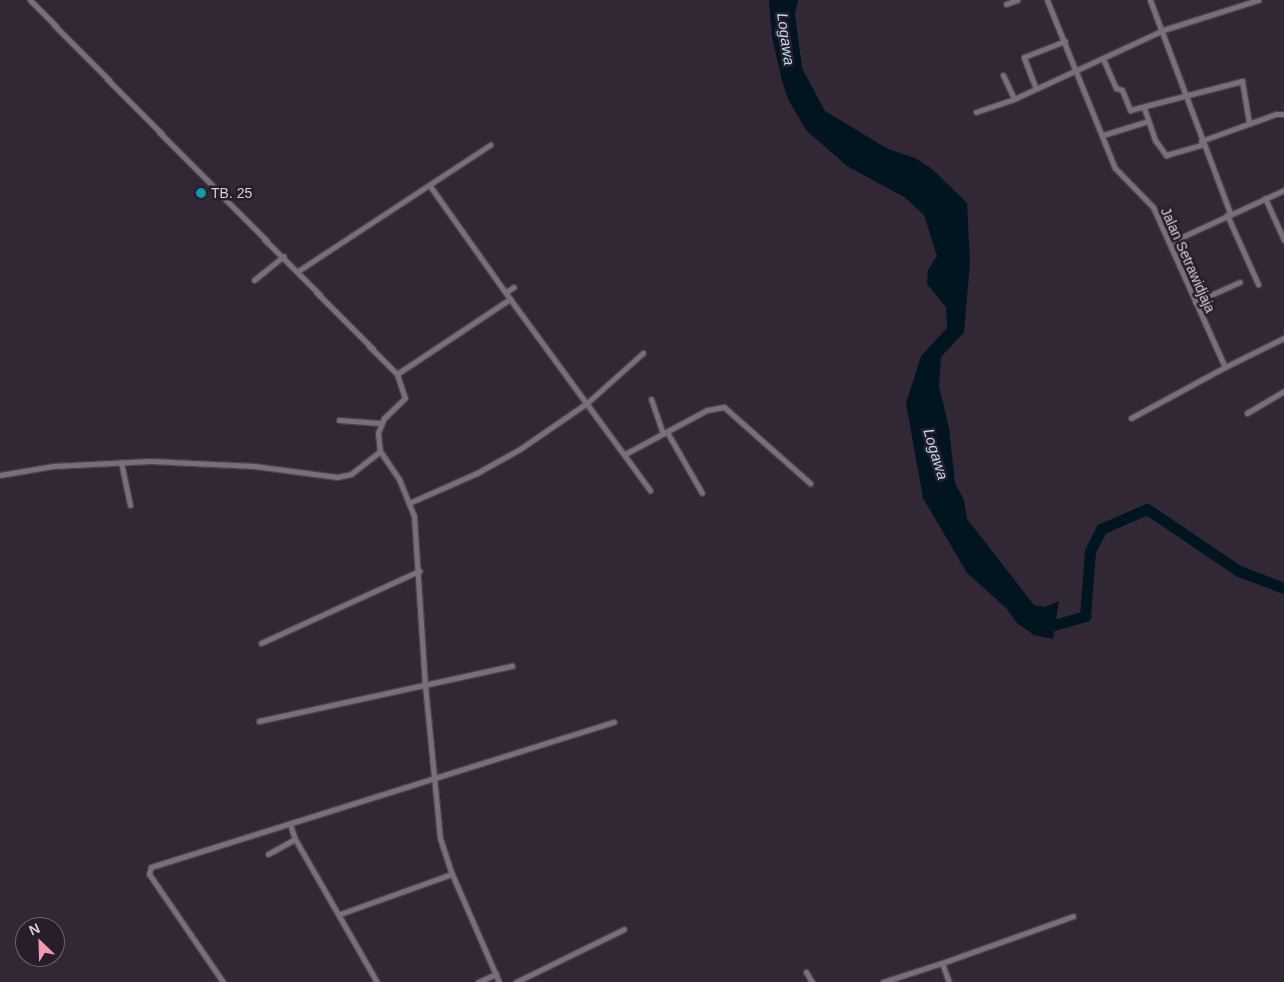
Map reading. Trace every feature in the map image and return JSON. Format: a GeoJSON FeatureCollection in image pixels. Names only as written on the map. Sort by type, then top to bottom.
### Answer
{"type":"FeatureCollection","features":[{"type":"Feature","properties":{"kind":"street"},"geometry":{"type":"LineString","coordinates":[[30,0],[284,256],[397,374],[405,398],[380,423],[380,451],[390,462],[410,503],[414,516],[425,685],[440,838],[452,874],[499,982]]}},
{"type":"Feature","properties":{"kind":"street"},"geometry":{"type":"LineString","coordinates":[[1006,4],[1017,0]]}},
{"type":"Feature","properties":{"kind":"street","name":"Jalan Setrawidjaja"},"geometry":{"type":"LineString","coordinates":[[1047,0],[1115,168],[1149,202],[1170,242],[1194,302],[1225,367]]}},
{"type":"Feature","properties":{"kind":"street"},"geometry":{"type":"LineString","coordinates":[[1150,0],[1163,30],[1201,143],[1258,284]]}},
{"type":"Feature","properties":{"kind":"street"},"geometry":{"type":"LineString","coordinates":[[976,112],[1014,99],[1103,60],[1163,30],[1258,0]]}},
{"type":"Feature","properties":{"kind":"street"},"geometry":{"type":"LineString","coordinates":[[1036,89],[1024,57],[1065,41]]}},
{"type":"Feature","properties":{"kind":"street"},"geometry":{"type":"LineString","coordinates":[[1103,60],[1116,88],[1122,90],[1130,110],[1144,108],[1184,95],[1242,81],[1249,123]]}},
{"type":"Feature","properties":{"kind":"street"},"geometry":{"type":"LineString","coordinates":[[1003,75],[1014,99]]}},
{"type":"Feature","properties":{"kind":"street"},"geometry":{"type":"LineString","coordinates":[[1144,108],[1155,140],[1167,156],[1249,123],[1284,114]]}},
{"type":"Feature","properties":{"kind":"street"},"geometry":{"type":"LineString","coordinates":[[1103,135],[1148,121]]}},
{"type":"Feature","properties":{"kind":"street"},"geometry":{"type":"LineString","coordinates":[[298,271],[490,145]]}},
{"type":"Feature","properties":{"kind":"street"},"geometry":{"type":"LineString","coordinates":[[430,186],[650,490]]}},
{"type":"Feature","properties":{"kind":"street"},"geometry":{"type":"LineString","coordinates":[[1170,242],[1284,190]]}},
{"type":"Feature","properties":{"kind":"street"},"geometry":{"type":"LineString","coordinates":[[1265,198],[1284,240]]}},
{"type":"Feature","properties":{"kind":"street"},"geometry":{"type":"LineString","coordinates":[[254,280],[284,256]]}},
{"type":"Feature","properties":{"kind":"street"},"geometry":{"type":"LineString","coordinates":[[1194,302],[1240,282]]}},
{"type":"Feature","properties":{"kind":"street"},"geometry":{"type":"LineString","coordinates":[[506,292],[514,287]]}},
{"type":"Feature","properties":{"kind":"street"},"geometry":{"type":"LineString","coordinates":[[397,374],[510,299]]}},
{"type":"Feature","properties":{"kind":"street"},"geometry":{"type":"LineString","coordinates":[[1131,418],[1225,367],[1284,338]]}},
{"type":"Feature","properties":{"kind":"street"},"geometry":{"type":"LineString","coordinates":[[410,503],[478,473],[520,449],[587,403],[643,353]]}},
{"type":"Feature","properties":{"kind":"street"},"geometry":{"type":"LineString","coordinates":[[1247,413],[1284,391]]}},
{"type":"Feature","properties":{"kind":"street"},"geometry":{"type":"LineString","coordinates":[[651,399],[665,433],[702,493]]}},
{"type":"Feature","properties":{"kind":"street"},"geometry":{"type":"LineString","coordinates":[[625,454],[707,410],[724,407],[810,483]]}},
{"type":"Feature","properties":{"kind":"street"},"geometry":{"type":"LineString","coordinates":[[339,420],[380,423]]}},
{"type":"Feature","properties":{"kind":"street"},"geometry":{"type":"LineString","coordinates":[[0,476],[53,466],[121,462],[254,466],[337,477],[352,474],[380,451]]}},
{"type":"Feature","properties":{"kind":"street"},"geometry":{"type":"LineString","coordinates":[[121,462],[130,505]]}},
{"type":"Feature","properties":{"kind":"street"},"geometry":{"type":"LineString","coordinates":[[261,643],[419,571]]}},
{"type":"Feature","properties":{"kind":"street"},"geometry":{"type":"LineString","coordinates":[[260,722],[512,666]]}},
{"type":"Feature","properties":{"kind":"street"},"geometry":{"type":"LineString","coordinates":[[223,982],[149,872],[152,867],[614,722]]}},
{"type":"Feature","properties":{"kind":"street"},"geometry":{"type":"LineString","coordinates":[[290,824],[295,839],[340,914],[377,982]]}},
{"type":"Feature","properties":{"kind":"street"},"geometry":{"type":"LineString","coordinates":[[268,854],[295,839]]}},
{"type":"Feature","properties":{"kind":"street"},"geometry":{"type":"LineString","coordinates":[[340,914],[452,874]]}},
{"type":"Feature","properties":{"kind":"street"},"geometry":{"type":"LineString","coordinates":[[883,982],[1073,916]]}},
{"type":"Feature","properties":{"kind":"street"},"geometry":{"type":"LineString","coordinates":[[516,982],[624,929]]}},
{"type":"Feature","properties":{"kind":"street"},"geometry":{"type":"LineString","coordinates":[[942,963],[949,982]]}},
{"type":"Feature","properties":{"kind":"street"},"geometry":{"type":"LineString","coordinates":[[806,972],[812,982]]}},
{"type":"Feature","properties":{"kind":"street"},"geometry":{"type":"LineString","coordinates":[[478,982],[496,974]]}},
{"type":"Feature","properties":{"kind":"water"},"geometry":{"type":"Polygon","coordinates":[[[769,0],[798,0],[795,14],[802,68],[825,111],[888,149],[915,158],[931,168],[967,203],[970,263],[964,332],[941,357],[939,386],[949,428],[955,483],[964,500],[967,519],[1034,605],[1045,607],[1059,601],[1053,639],[1034,635],[1017,623],[1006,608],[967,573],[923,498],[906,403],[921,356],[947,328],[946,307],[927,284],[928,270],[937,256],[924,215],[904,197],[847,166],[806,130],[789,101],[782,81],[772,37],[769,0]]]}},
{"type":"Feature","properties":{"kind":"waterway","name":"Logawa"},"geometry":{"type":"LineString","coordinates":[[1041,623],[1047,627],[1085,616],[1090,551],[1101,529],[1147,509],[1239,571],[1284,588]]}},
{"type":"Feature","properties":{"kind":"place","name":"TB. 25"},"geometry":{"type":"Point","coordinates":[201,193]}}]}
